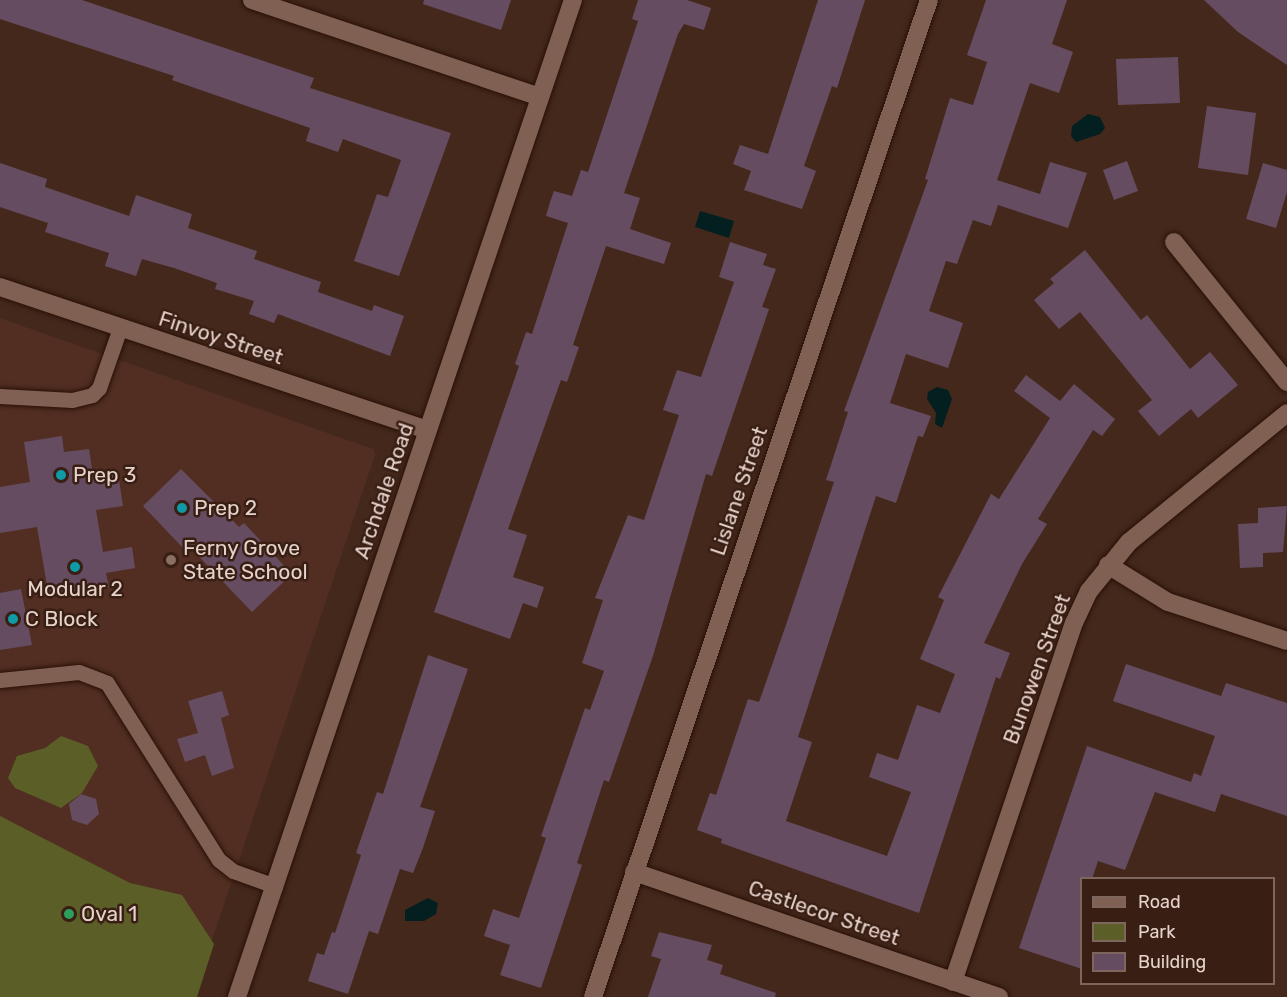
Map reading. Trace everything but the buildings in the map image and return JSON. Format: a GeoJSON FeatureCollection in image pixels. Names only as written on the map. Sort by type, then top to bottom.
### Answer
{"type":"FeatureCollection","features":[{"type":"Feature","properties":{"kind":"street"},"geometry":{"type":"LineString","coordinates":[[252,0],[540,97]]}},
{"type":"Feature","properties":{"kind":"street","name":"Archdale Road"},"geometry":{"type":"LineString","coordinates":[[237,997],[573,0]]}},
{"type":"Feature","properties":{"kind":"street","name":"Lislane Street"},"geometry":{"type":"LineString","coordinates":[[593,997],[929,0]]}},
{"type":"Feature","properties":{"kind":"street"},"geometry":{"type":"LineString","coordinates":[[1174,242],[1287,382]]}},
{"type":"Feature","properties":{"kind":"street","name":"Finvoy Street"},"geometry":{"type":"LineString","coordinates":[[0,287],[428,430]]}},
{"type":"Feature","properties":{"kind":"street","name":"Bunowen Street"},"geometry":{"type":"LineString","coordinates":[[953,982],[1074,623],[1089,591],[1129,542],[1287,413]]}},
{"type":"Feature","properties":{"kind":"street"},"geometry":{"type":"LineString","coordinates":[[1108,565],[1168,602],[1287,641]]}},
{"type":"Feature","properties":{"kind":"street","name":"Castlecor Street"},"geometry":{"type":"LineString","coordinates":[[634,872],[999,997]]}},
{"type":"Feature","properties":{"kind":"lane"},"geometry":{"type":"LineString","coordinates":[[0,396],[72,400],[92,395],[99,388],[120,328]]}},
{"type":"Feature","properties":{"kind":"lane"},"geometry":{"type":"LineString","coordinates":[[0,680],[79,672],[107,683],[219,860],[233,871],[275,886]]}},
{"type":"Feature","properties":{"kind":"shaded area","name":"Ferny Grove State School"},"geometry":{"type":"Polygon","coordinates":[[[0,318],[373,449],[375,455],[193,997],[0,997],[0,318]]]}},
{"type":"Feature","properties":{"kind":"green space"},"geometry":{"type":"Polygon","coordinates":[[[61,736],[88,746],[98,766],[82,793],[61,808],[15,788],[8,778],[17,756],[45,748],[61,736]]]}},
{"type":"Feature","properties":{"kind":"green space","name":"Oval 1"},"geometry":{"type":"Polygon","coordinates":[[[0,816],[130,883],[182,895],[214,944],[197,997],[0,997],[0,816]]]}},
{"type":"Feature","properties":{"kind":"water"},"geometry":{"type":"Polygon","coordinates":[[[1088,114],[1100,117],[1105,128],[1100,134],[1076,142],[1071,136],[1072,126],[1088,114]]]}},
{"type":"Feature","properties":{"kind":"water"},"geometry":{"type":"Polygon","coordinates":[[[700,211],[734,221],[729,238],[695,227],[700,211]]]}},
{"type":"Feature","properties":{"kind":"water"},"geometry":{"type":"Polygon","coordinates":[[[937,387],[948,390],[952,399],[942,428],[935,424],[936,413],[927,399],[928,392],[937,387]]]}},
{"type":"Feature","properties":{"kind":"water"},"geometry":{"type":"Polygon","coordinates":[[[428,898],[438,903],[436,914],[424,921],[405,921],[405,910],[428,898]]]}},
{"type":"Feature","properties":{"kind":"place","name":"Prep 3"},"geometry":{"type":"Point","coordinates":[61,475]}},
{"type":"Feature","properties":{"kind":"place","name":"Prep 2"},"geometry":{"type":"Point","coordinates":[182,508]}},
{"type":"Feature","properties":{"kind":"place","name":"Ferny Grove State School"},"geometry":{"type":"Point","coordinates":[171,560]}},
{"type":"Feature","properties":{"kind":"place","name":"Modular 2"},"geometry":{"type":"Point","coordinates":[75,567]}},
{"type":"Feature","properties":{"kind":"place","name":"C Block"},"geometry":{"type":"Point","coordinates":[13,619]}},
{"type":"Feature","properties":{"kind":"place","name":"Oval 1"},"geometry":{"type":"Point","coordinates":[69,914]}}]}
